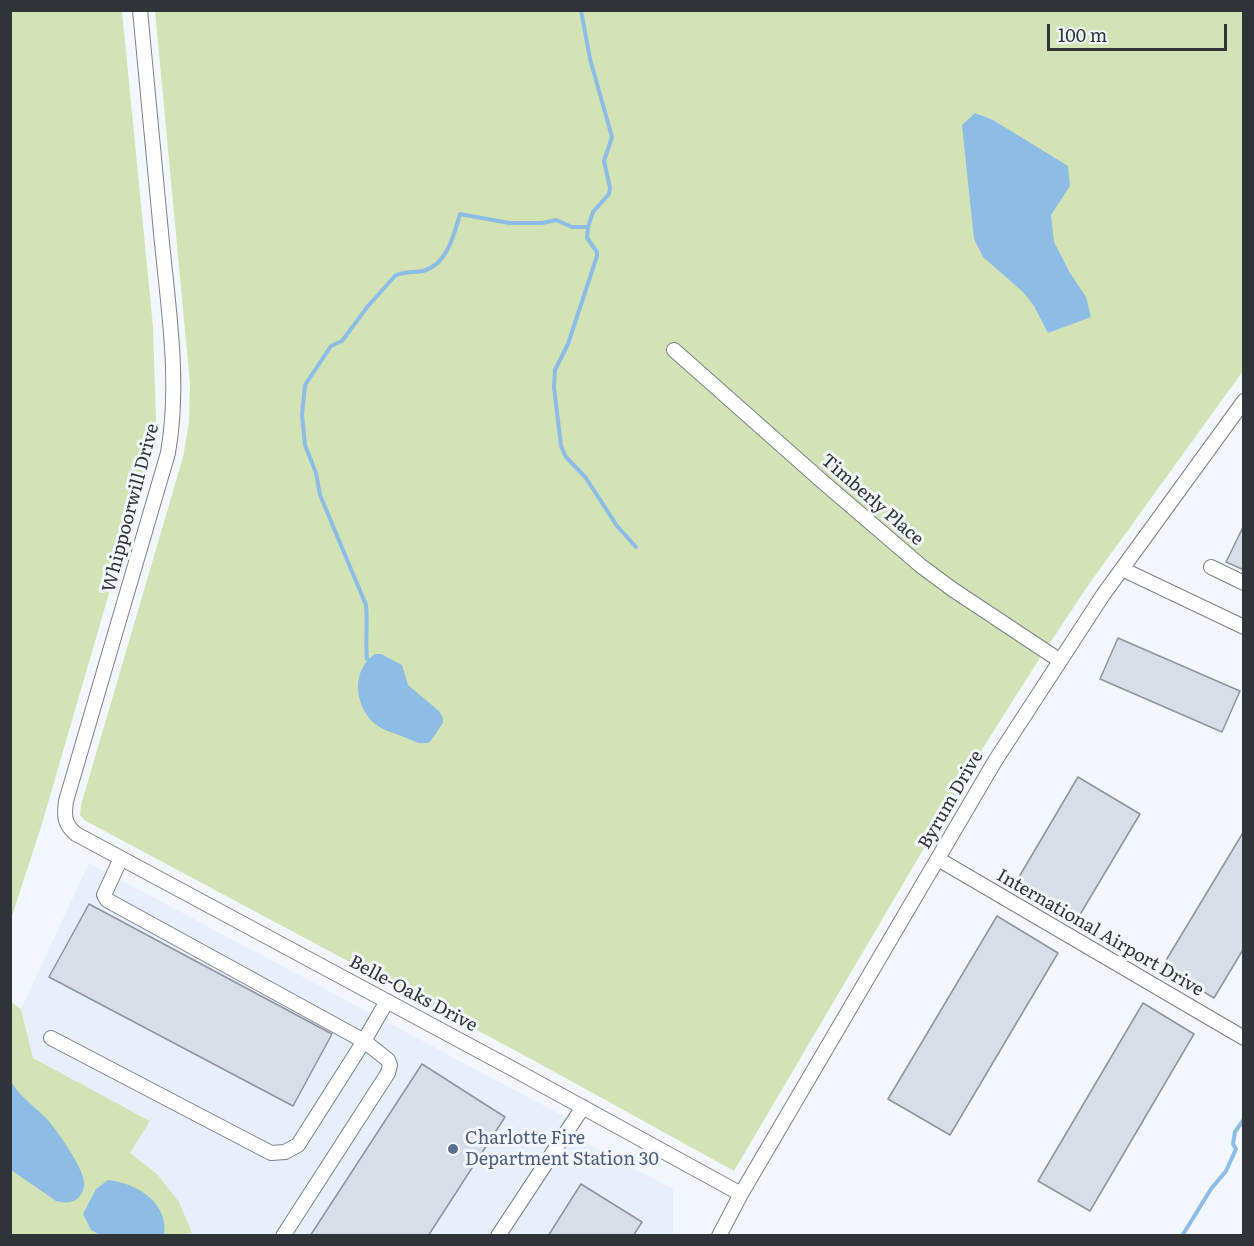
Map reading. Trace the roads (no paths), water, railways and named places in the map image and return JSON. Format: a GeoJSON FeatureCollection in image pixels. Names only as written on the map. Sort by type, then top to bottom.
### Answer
{"type":"FeatureCollection","features":[{"type":"Feature","properties":{"kind":"street","name":"Whippoorwill Drive"},"geometry":{"type":"LineString","coordinates":[[68,827],[64,819],[66,801],[168,453],[174,421],[175,392],[170,324],[140,10]]}},
{"type":"Feature","properties":{"kind":"street","name":"Timberly Place"},"geometry":{"type":"LineString","coordinates":[[674,351],[921,566],[1059,660]]}},
{"type":"Feature","properties":{"kind":"street","name":"Byrum Drive"},"geometry":{"type":"LineString","coordinates":[[719,1236],[741,1194],[995,761],[1059,660],[1244,401]]}},
{"type":"Feature","properties":{"kind":"street"},"geometry":{"type":"LineString","coordinates":[[1211,567],[1244,583]]}},
{"type":"Feature","properties":{"kind":"street"},"geometry":{"type":"LineString","coordinates":[[1122,569],[1244,627]]}},
{"type":"Feature","properties":{"kind":"street","name":"Belle-Oaks Drive"},"geometry":{"type":"LineString","coordinates":[[68,827],[76,834],[741,1194]]}},
{"type":"Feature","properties":{"kind":"street"},"geometry":{"type":"LineString","coordinates":[[121,858],[104,895],[107,900],[353,1033],[388,1060],[390,1065],[388,1073],[283,1236]]}},
{"type":"Feature","properties":{"kind":"street","name":"International Airport Drive"},"geometry":{"type":"LineString","coordinates":[[938,859],[1244,1038]]}},
{"type":"Feature","properties":{"kind":"street"},"geometry":{"type":"LineString","coordinates":[[51,1038],[271,1154],[285,1152],[298,1145],[387,1001]]}},
{"type":"Feature","properties":{"kind":"street"},"geometry":{"type":"LineString","coordinates":[[498,1236],[583,1107]]}},
{"type":"Feature","properties":{"kind":"water"},"geometry":{"type":"Polygon","coordinates":[[[975,113],[993,120],[1068,166],[1070,186],[1051,215],[1054,242],[1086,297],[1091,317],[1048,333],[1034,306],[1023,292],[983,257],[974,239],[962,125],[975,113]]]}},
{"type":"Feature","properties":{"kind":"water"},"geometry":{"type":"Polygon","coordinates":[[[375,654],[381,654],[402,665],[408,685],[439,711],[443,723],[430,742],[417,742],[388,731],[367,716],[359,697],[359,678],[367,661],[375,654]]]}},
{"type":"Feature","properties":{"kind":"water"},"geometry":{"type":"Polygon","coordinates":[[[11,1081],[22,1096],[51,1124],[74,1158],[84,1184],[82,1193],[75,1200],[56,1201],[11,1170],[11,1081]]]}},
{"type":"Feature","properties":{"kind":"water"},"geometry":{"type":"Polygon","coordinates":[[[108,1180],[130,1185],[149,1197],[161,1213],[164,1235],[100,1235],[91,1230],[83,1214],[96,1189],[108,1180]]]}},
{"type":"Feature","properties":{"kind":"waterway"},"geometry":{"type":"LineString","coordinates":[[581,10],[590,59],[612,137],[604,161],[610,188],[609,194],[593,212],[588,227],[587,238],[597,252],[597,256],[568,344],[555,370],[554,387],[561,446],[566,457],[586,478],[617,526],[636,547]]}},
{"type":"Feature","properties":{"kind":"waterway"},"geometry":{"type":"LineString","coordinates":[[367,659],[366,605],[320,495],[316,473],[305,445],[302,415],[305,385],[331,346],[342,341],[368,306],[395,276],[423,271],[438,263],[448,248],[460,214],[509,223],[542,223],[556,220],[572,227],[588,227]]}},
{"type":"Feature","properties":{"kind":"waterway"},"geometry":{"type":"LineString","coordinates":[[1182,1236],[1211,1189],[1226,1171],[1236,1149],[1233,1144],[1235,1132],[1244,1119]]}},
{"type":"Feature","properties":{"kind":"place","name":"Charlotte Fire Department Station 30"},"geometry":{"type":"Point","coordinates":[453,1149]}}]}
